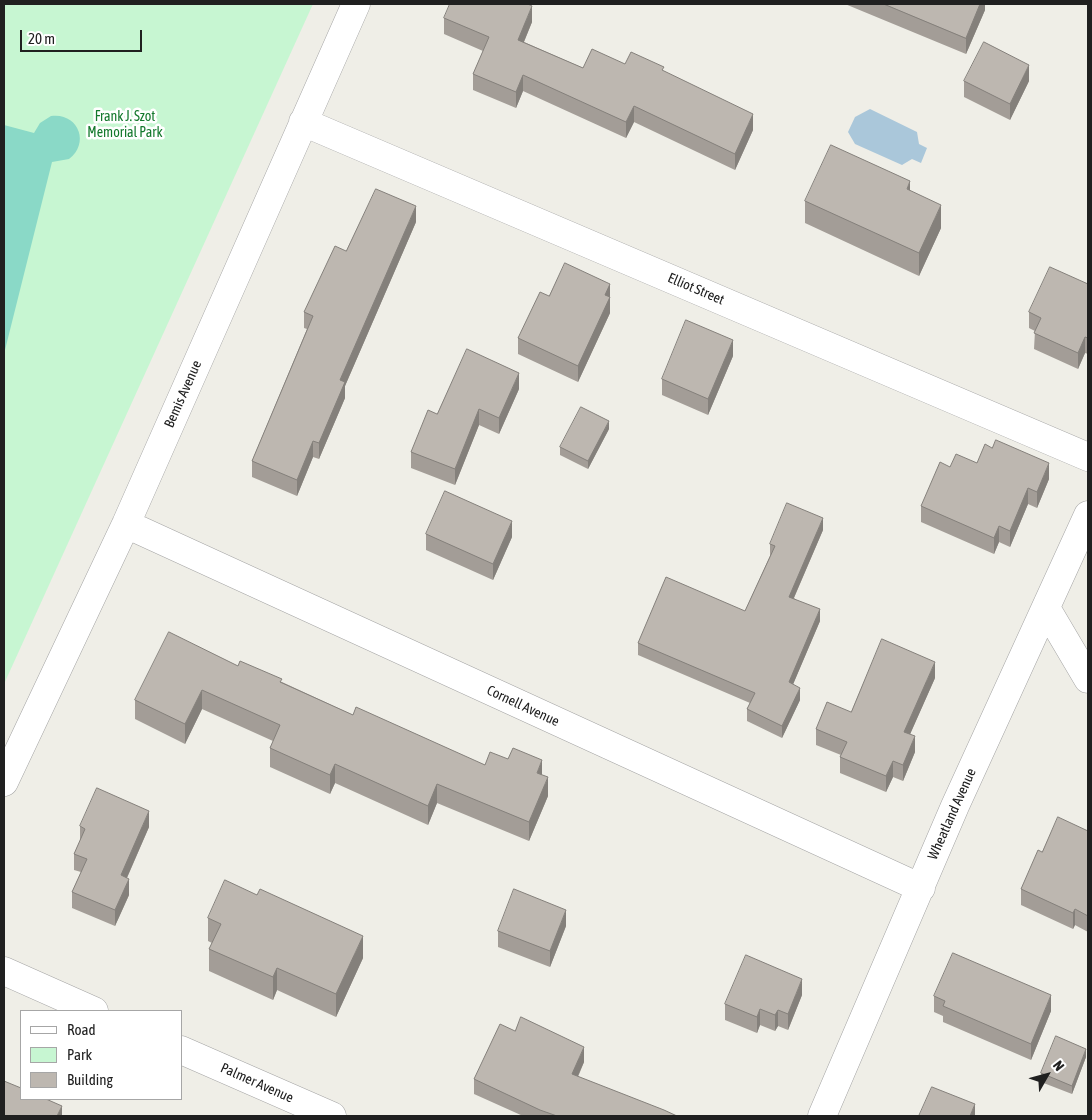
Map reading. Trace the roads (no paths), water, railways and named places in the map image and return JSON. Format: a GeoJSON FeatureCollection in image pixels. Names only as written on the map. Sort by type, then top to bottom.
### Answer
{"type":"FeatureCollection","features":[{"type":"Feature","properties":{"kind":"street","name":"Bemis Avenue"},"geometry":{"type":"LineString","coordinates":[[4,782],[126,524],[356,4]]}},
{"type":"Feature","properties":{"kind":"street","name":"Elliot Street"},"geometry":{"type":"LineString","coordinates":[[303,122],[1088,457]]}},
{"type":"Feature","properties":{"kind":"street","name":"Wheatland Avenue"},"geometry":{"type":"LineString","coordinates":[[822,1116],[921,888],[1088,515]]}},
{"type":"Feature","properties":{"kind":"street","name":"Cornell Avenue"},"geometry":{"type":"LineString","coordinates":[[126,524],[921,888]]}},
{"type":"Feature","properties":{"kind":"street"},"geometry":{"type":"LineString","coordinates":[[1046,608],[1088,679]]}},
{"type":"Feature","properties":{"kind":"street"},"geometry":{"type":"LineString","coordinates":[[4,971],[92,1010]]}},
{"type":"Feature","properties":{"kind":"street","name":"Palmer Avenue"},"geometry":{"type":"LineString","coordinates":[[182,1050],[332,1116]]}},
{"type":"Feature","properties":{"kind":"water"},"geometry":{"type":"Polygon","coordinates":[[[870,109],[917,132],[919,144],[927,148],[921,163],[912,159],[902,165],[855,144],[848,132],[855,117],[870,109]]]}},
{"type":"Feature","properties":{"kind":"park label","name":"Frank J. Szot Memorial Park"},"geometry":{"type":"Point","coordinates":[125,126]}}]}
